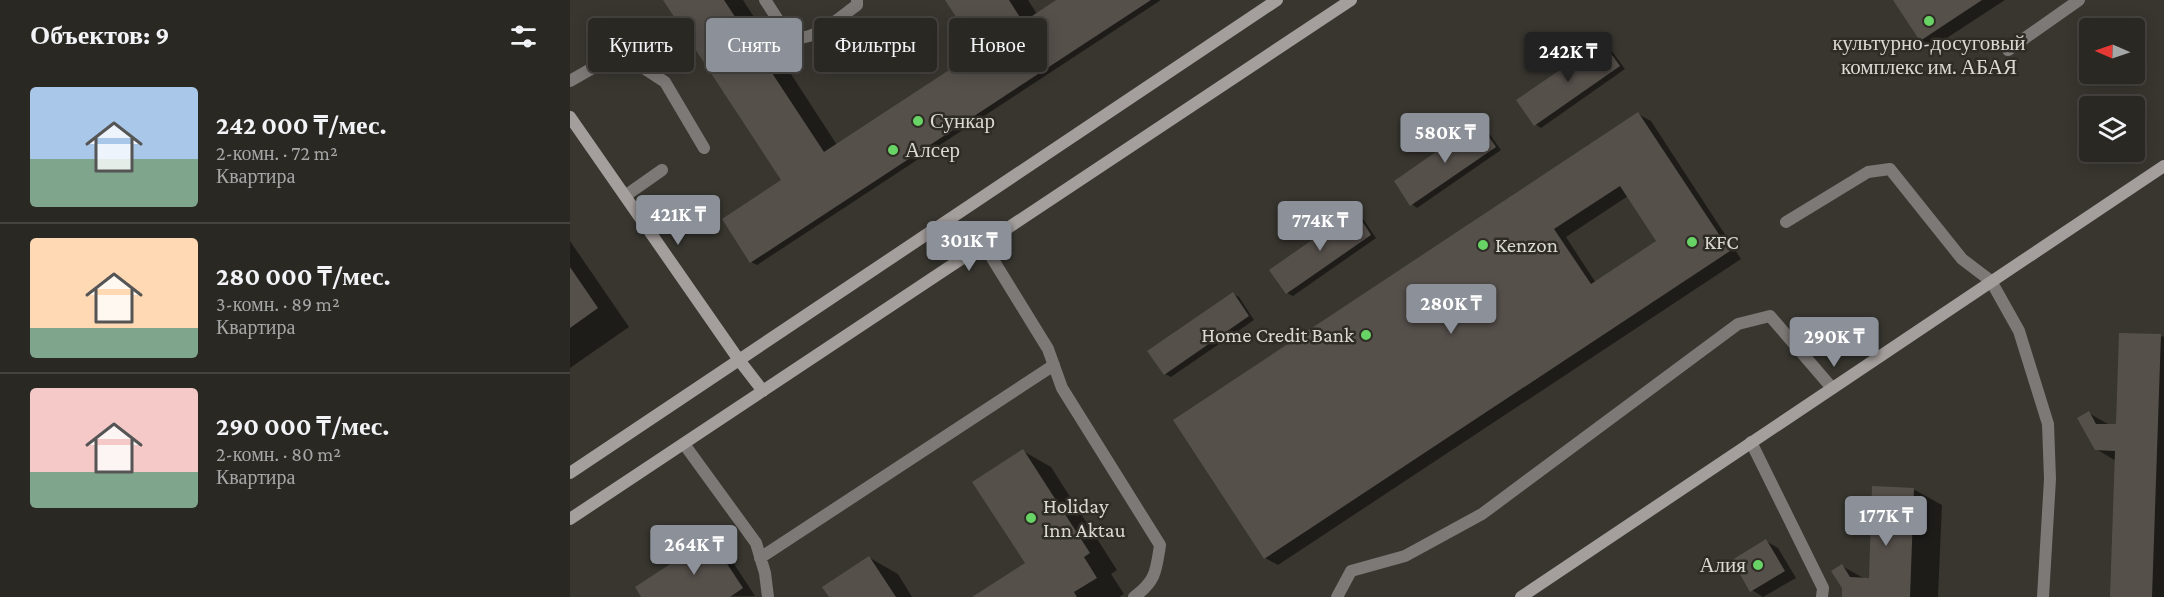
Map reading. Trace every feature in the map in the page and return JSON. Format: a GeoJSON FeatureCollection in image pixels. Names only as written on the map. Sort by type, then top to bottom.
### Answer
{"type":"FeatureCollection","features":[{"type":"Feature","properties":{"kind":"main road"},"geometry":{"type":"LineString","coordinates":[[570,473],[1277,0]]}},
{"type":"Feature","properties":{"kind":"main road"},"geometry":{"type":"LineString","coordinates":[[570,519],[1351,0]]}},
{"type":"Feature","properties":{"kind":"main road"},"geometry":{"type":"LineString","coordinates":[[570,117],[763,391]]}},
{"type":"Feature","properties":{"kind":"main road"},"geometry":{"type":"LineString","coordinates":[[1521,597],[2164,166]]}},
{"type":"Feature","properties":{"kind":"lane"},"geometry":{"type":"LineString","coordinates":[[765,0],[788,34],[800,39],[813,36],[857,4],[857,0]]}},
{"type":"Feature","properties":{"kind":"lane"},"geometry":{"type":"LineString","coordinates":[[2008,50],[2079,0]]}},
{"type":"Feature","properties":{"kind":"lane"},"geometry":{"type":"LineString","coordinates":[[570,81],[605,61],[636,63],[665,82],[704,148]]}},
{"type":"Feature","properties":{"kind":"lane"},"geometry":{"type":"LineString","coordinates":[[1786,222],[1868,172],[1890,168],[1962,259],[1990,281],[2019,331],[2048,424],[2050,479],[2043,597]]}},
{"type":"Feature","properties":{"kind":"lane"},"geometry":{"type":"LineString","coordinates":[[625,196],[662,170]]}},
{"type":"Feature","properties":{"kind":"lane"},"geometry":{"type":"LineString","coordinates":[[984,244],[1048,348],[1062,388],[1160,545],[1156,568],[1149,586],[1134,597]]}},
{"type":"Feature","properties":{"kind":"lane"},"geometry":{"type":"LineString","coordinates":[[1336,597],[1351,571],[1405,556],[1482,514],[1737,324],[1770,315],[1832,388]]}},
{"type":"Feature","properties":{"kind":"lane"},"geometry":{"type":"LineString","coordinates":[[760,558],[1054,365]]}},
{"type":"Feature","properties":{"kind":"lane"},"geometry":{"type":"LineString","coordinates":[[1751,442],[1822,588],[1822,597]]}},
{"type":"Feature","properties":{"kind":"lane"},"geometry":{"type":"LineString","coordinates":[[684,444],[756,543],[765,573],[768,597]]}},
{"type":"Feature","properties":{"kind":"building","name":"Сункар"},"geometry":{"type":"Polygon","coordinates":[[[663,0],[724,0],[736,18],[706,18],[706,66],[694,47],[694,18],[675,18],[663,0]]]}},
{"type":"Feature","properties":{"kind":"building","name":"Сункар"},"geometry":{"type":"Polygon","coordinates":[[[945,0],[1009,0],[1020,18],[957,18],[945,0]]]}},
{"type":"Feature","properties":{"kind":"building","name":"Сункар"},"geometry":{"type":"Polygon","coordinates":[[[1056,0],[1151,0],[1047,68],[1047,18],[1029,18],[1056,0]]]}},
{"type":"Feature","properties":{"kind":"building","name":"культурно-досуговый комплекс им. АБАЯ"},"geometry":{"type":"Polygon","coordinates":[[[1893,0],[1982,0],[1920,41],[1893,0]]]}},
{"type":"Feature","properties":{"kind":"building"},"geometry":{"type":"Polygon","coordinates":[[[1602,41],[1620,66],[1534,126],[1516,100],[1602,41]]]}},
{"type":"Feature","properties":{"kind":"building","name":"Сункар"},"geometry":{"type":"Polygon","coordinates":[[[949,70],[949,72],[1041,72],[750,263],[722,219],[781,180],[710,72],[771,72],[824,152],[949,70]]]}},
{"type":"Feature","properties":{"kind":"building"},"geometry":{"type":"Polygon","coordinates":[[[1638,112],[1730,251],[1264,559],[1173,420],[1638,112]],[[1620,186],[1554,229],[1591,284],[1656,241],[1620,186]]]}},
{"type":"Feature","properties":{"kind":"building"},"geometry":{"type":"Polygon","coordinates":[[[1479,122],[1496,147],[1410,206],[1394,181],[1479,122]]]}},
{"type":"Feature","properties":{"kind":"building"},"geometry":{"type":"Polygon","coordinates":[[[1355,210],[1371,235],[1286,294],[1269,270],[1355,210]]]}},
{"type":"Feature","properties":{"kind":"building"},"geometry":{"type":"Polygon","coordinates":[[[570,267],[598,308],[570,328],[570,267]]]}},
{"type":"Feature","properties":{"kind":"building"},"geometry":{"type":"Polygon","coordinates":[[[1233,292],[1249,316],[1164,375],[1147,351],[1233,292]]]}},
{"type":"Feature","properties":{"kind":"building"},"geometry":{"type":"Polygon","coordinates":[[[2119,333],[2161,334],[2152,597],[2110,597],[2115,451],[2095,450],[2077,418],[2089,411],[2096,424],[2116,424],[2119,333]]]}},
{"type":"Feature","properties":{"kind":"building","name":"Holiday Inn Aktau"},"geometry":{"type":"Polygon","coordinates":[[[1023,449],[1090,553],[1084,557],[1097,578],[1074,592],[1077,597],[972,597],[1025,563],[972,482],[1023,449]]]}},
{"type":"Feature","properties":{"kind":"building"},"geometry":{"type":"Polygon","coordinates":[[[1872,486],[1914,488],[1910,597],[1842,597],[1842,588],[1831,571],[1842,564],[1850,577],[1869,578],[1872,486]]]}},
{"type":"Feature","properties":{"kind":"building"},"geometry":{"type":"Polygon","coordinates":[[[710,538],[743,588],[730,597],[641,597],[635,587],[710,538]]]}},
{"type":"Feature","properties":{"kind":"building","name":"Алия"},"geometry":{"type":"Polygon","coordinates":[[[1766,539],[1785,571],[1750,592],[1732,560],[1766,539]]]}},
{"type":"Feature","properties":{"kind":"building"},"geometry":{"type":"Polygon","coordinates":[[[869,556],[896,597],[829,597],[822,587],[869,556]]]}},
{"type":"Feature","properties":{"kind":"place","name":"культурно-досуговый комплекс им. АБАЯ"},"geometry":{"type":"Point","coordinates":[1929,21]}},
{"type":"Feature","properties":{"kind":"place","name":"Сункар"},"geometry":{"type":"Point","coordinates":[918,121]}},
{"type":"Feature","properties":{"kind":"place","name":"Алсер"},"geometry":{"type":"Point","coordinates":[893,150]}},
{"type":"Feature","properties":{"kind":"place","name":"KFC"},"geometry":{"type":"Point","coordinates":[1692,242]}},
{"type":"Feature","properties":{"kind":"place","name":"Kenzon"},"geometry":{"type":"Point","coordinates":[1483,245]}},
{"type":"Feature","properties":{"kind":"place","name":"Home Credit Bank"},"geometry":{"type":"Point","coordinates":[1366,335]}},
{"type":"Feature","properties":{"kind":"place","name":"Holiday Inn Aktau"},"geometry":{"type":"Point","coordinates":[1031,518]}},
{"type":"Feature","properties":{"kind":"place","name":"Алия"},"geometry":{"type":"Point","coordinates":[1758,565]}}]}
